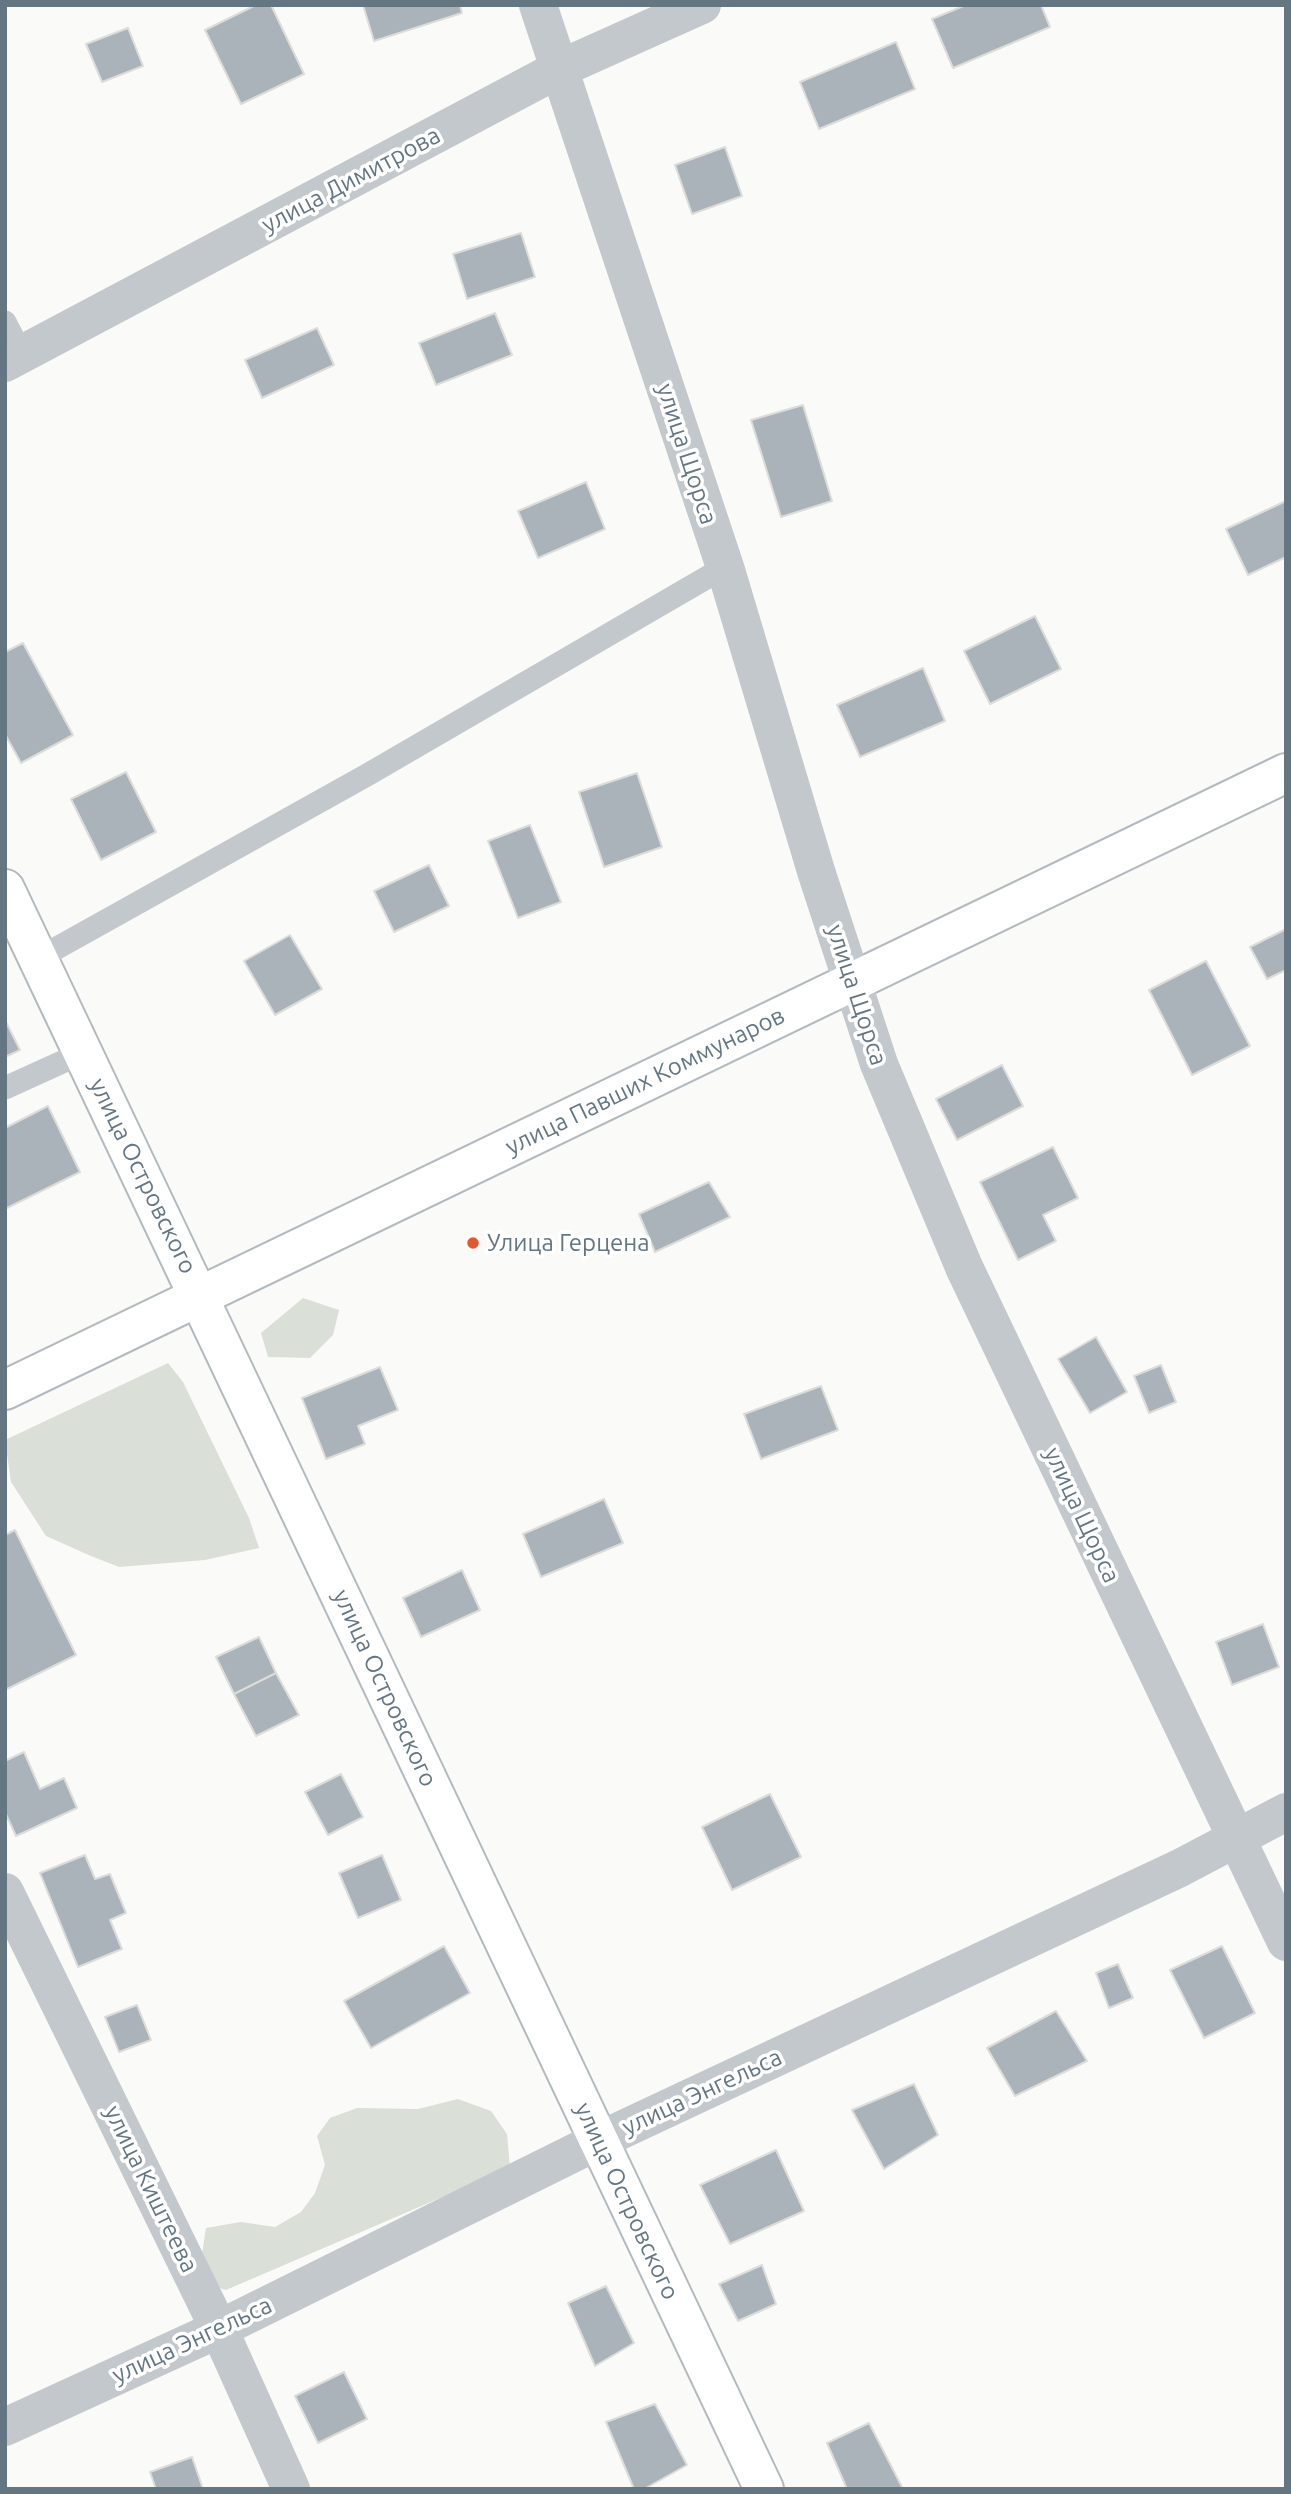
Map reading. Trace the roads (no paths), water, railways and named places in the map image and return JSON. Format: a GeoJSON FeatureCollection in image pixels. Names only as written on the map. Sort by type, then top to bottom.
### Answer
{"type":"FeatureCollection","features":[{"type":"Feature","properties":{"kind":"street","name":"улица Щорса"},"geometry":{"type":"LineString","coordinates":[[538,5],[725,567],[816,871],[879,1064],[964,1267],[1286,1942]]}},
{"type":"Feature","properties":{"kind":"street","name":"улица Димитрова"},"geometry":{"type":"LineString","coordinates":[[11,347],[559,69],[702,5]]}},
{"type":"Feature","properties":{"kind":"street","name":"улица Павших Коммунаров"},"geometry":{"type":"LineString","coordinates":[[5,1390],[1286,773]]}},
{"type":"Feature","properties":{"kind":"street","name":"улица Островского"},"geometry":{"type":"LineString","coordinates":[[5,889],[82,1053],[201,1294],[597,2141],[764,2489]]}},
{"type":"Feature","properties":{"kind":"street","name":"улица Энгельса"},"geometry":{"type":"LineString","coordinates":[[5,2427],[219,2329],[597,2141],[1236,1840],[1286,1812]]}},
{"type":"Feature","properties":{"kind":"street","name":"улица Киштеева"},"geometry":{"type":"LineString","coordinates":[[5,1892],[219,2329],[291,2489]]}},
{"type":"Feature","properties":{"kind":"lane"},"geometry":{"type":"LineString","coordinates":[[39,958],[367,775],[725,567]]}},
{"type":"Feature","properties":{"kind":"lane"},"geometry":{"type":"LineString","coordinates":[[5,1088],[82,1053]]}},
{"type":"Feature","properties":{"kind":"place","name":"Улица Герцена"},"geometry":{"type":"Point","coordinates":[473,1243]}}]}
